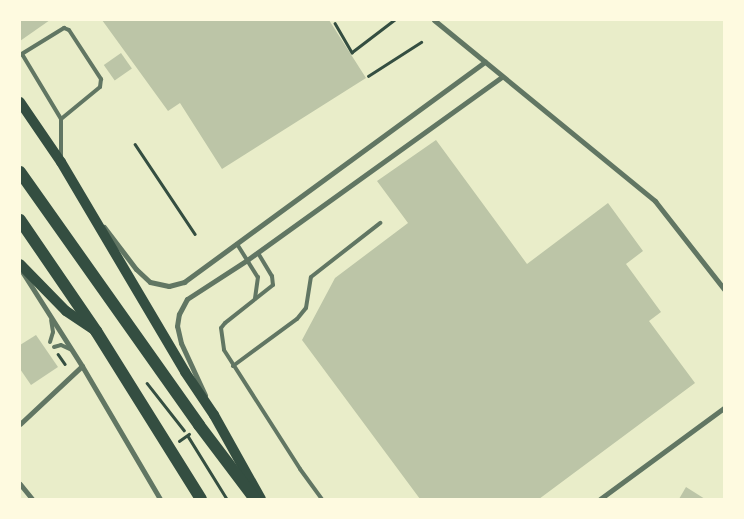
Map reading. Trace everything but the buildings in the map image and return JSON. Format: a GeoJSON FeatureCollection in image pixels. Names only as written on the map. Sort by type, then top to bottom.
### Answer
{"type":"FeatureCollection","features":[{"type":"Feature","properties":{"kind":"main road"},"geometry":{"type":"LineString","coordinates":[[20,102],[61,162],[185,372],[222,430],[261,499]]}},
{"type":"Feature","properties":{"kind":"main road"},"geometry":{"type":"LineString","coordinates":[[20,172],[199,425],[255,499]]}},
{"type":"Feature","properties":{"kind":"main road"},"geometry":{"type":"LineString","coordinates":[[20,220],[96,331],[201,499]]}},
{"type":"Feature","properties":{"kind":"main road"},"geometry":{"type":"LineString","coordinates":[[20,264],[66,311],[96,331]]}},
{"type":"Feature","properties":{"kind":"street"},"geometry":{"type":"LineString","coordinates":[[434,20],[655,201],[724,290]]}},
{"type":"Feature","properties":{"kind":"street"},"geometry":{"type":"LineString","coordinates":[[81,196],[136,269],[156,284],[170,286],[184,282],[485,62]]}},
{"type":"Feature","properties":{"kind":"street"},"geometry":{"type":"LineString","coordinates":[[222,430],[180,343],[177,320],[182,307],[192,295],[258,253],[502,77]]}},
{"type":"Feature","properties":{"kind":"street"},"geometry":{"type":"LineString","coordinates":[[20,268],[82,366],[160,499]]}},
{"type":"Feature","properties":{"kind":"street"},"geometry":{"type":"LineString","coordinates":[[20,424],[82,366]]}},
{"type":"Feature","properties":{"kind":"street"},"geometry":{"type":"LineString","coordinates":[[602,498],[724,408]]}},
{"type":"Feature","properties":{"kind":"street"},"geometry":{"type":"LineString","coordinates":[[20,484],[32,499]]}},
{"type":"Feature","properties":{"kind":"lane"},"geometry":{"type":"LineString","coordinates":[[61,119],[100,87],[101,79],[68,30],[64,28],[21,54],[61,119],[61,162]]}},
{"type":"Feature","properties":{"kind":"lane"},"geometry":{"type":"LineString","coordinates":[[233,366],[257,350],[296,319],[306,308],[311,277],[380,222]]}},
{"type":"Feature","properties":{"kind":"lane"},"geometry":{"type":"LineString","coordinates":[[237,244],[258,277],[255,299]]}},
{"type":"Feature","properties":{"kind":"lane"},"geometry":{"type":"LineString","coordinates":[[258,253],[272,276],[273,285],[271,289],[255,299],[222,328],[224,350],[300,470],[322,499]]}},
{"type":"Feature","properties":{"kind":"lane"},"geometry":{"type":"LineString","coordinates":[[50,315],[53,326],[50,342]]}},
{"type":"Feature","properties":{"kind":"lane"},"geometry":{"type":"LineString","coordinates":[[54,347],[62,345],[71,350]]}},
{"type":"Feature","properties":{"kind":"path"},"geometry":{"type":"LineString","coordinates":[[335,23],[352,52],[394,20]]}},
{"type":"Feature","properties":{"kind":"path"},"geometry":{"type":"LineString","coordinates":[[368,76],[421,42]]}},
{"type":"Feature","properties":{"kind":"path"},"geometry":{"type":"LineString","coordinates":[[135,144],[195,234]]}},
{"type":"Feature","properties":{"kind":"path"},"geometry":{"type":"LineString","coordinates":[[187,435],[226,499]]}}]}
